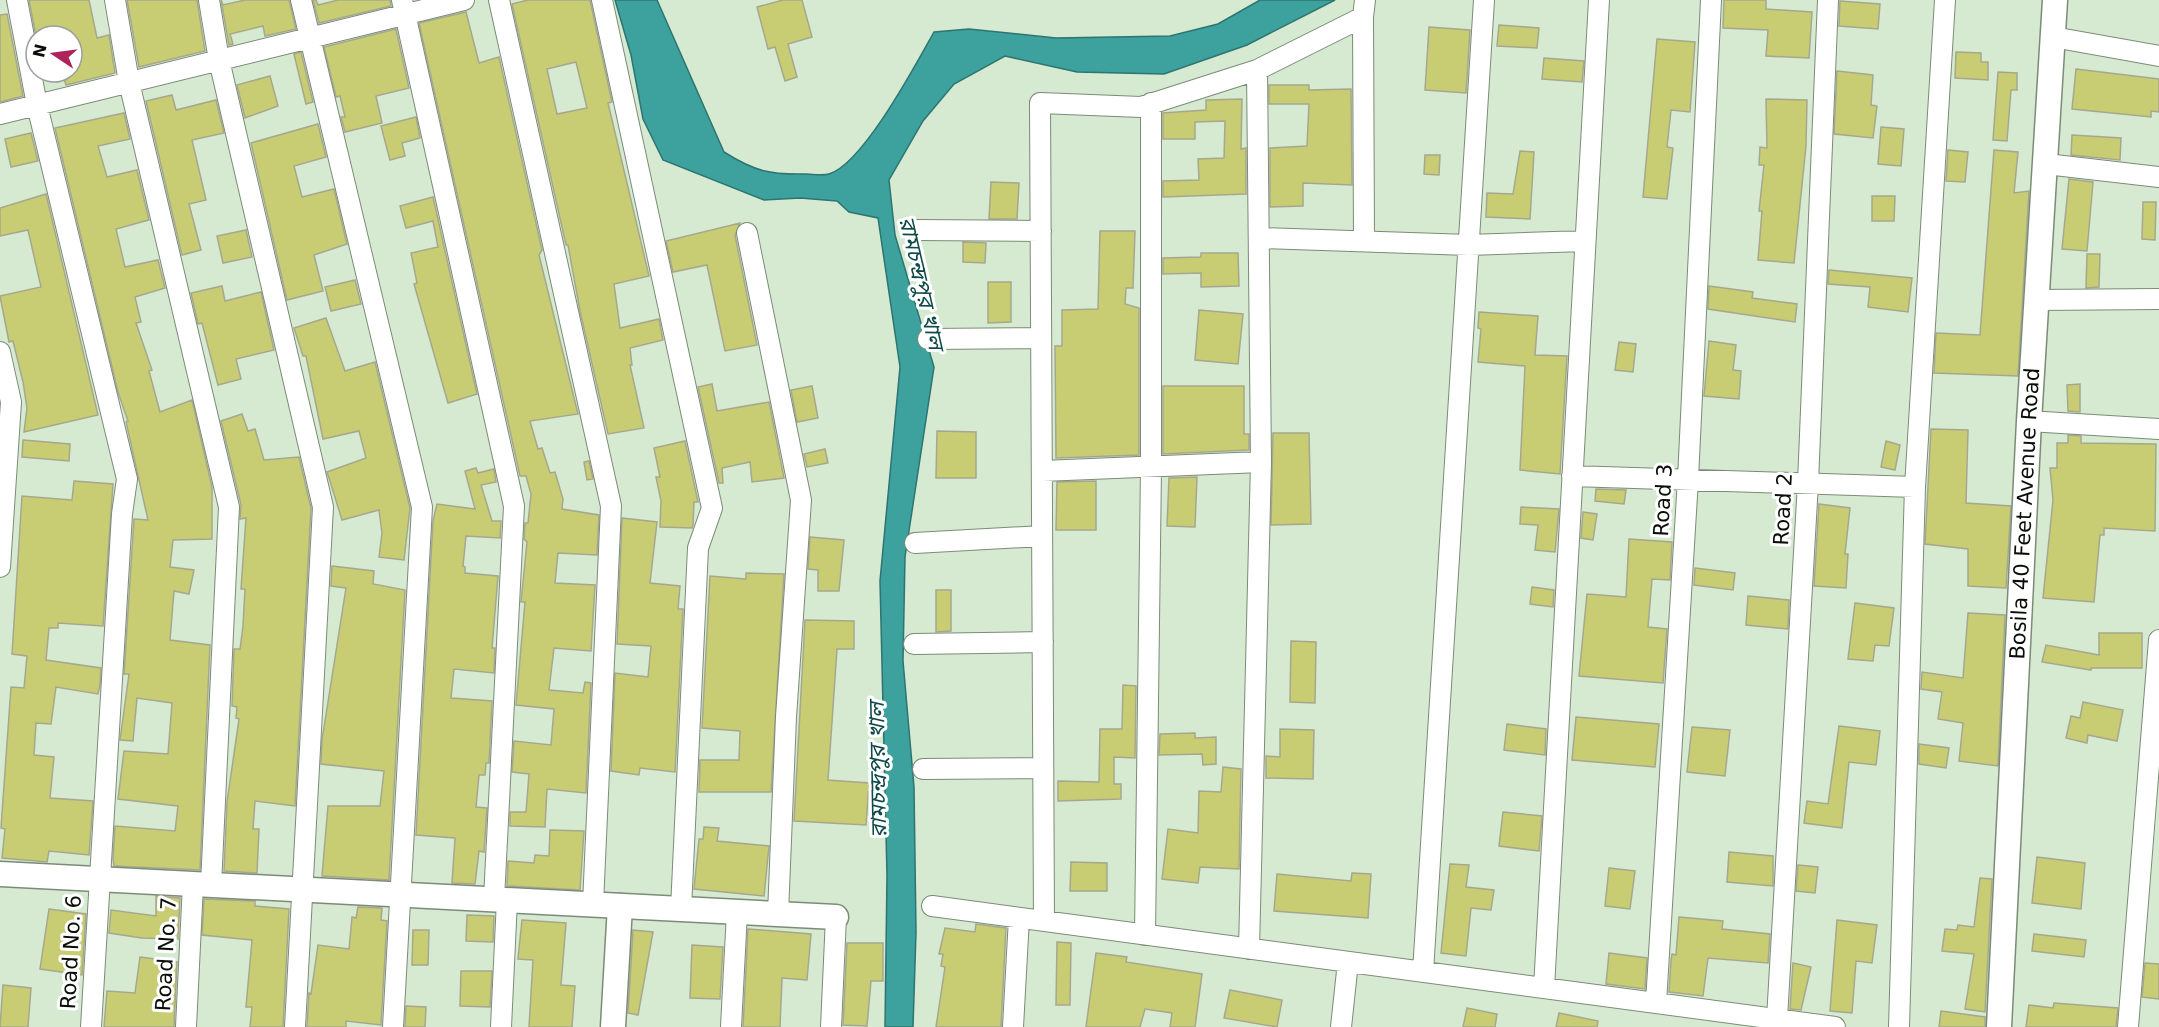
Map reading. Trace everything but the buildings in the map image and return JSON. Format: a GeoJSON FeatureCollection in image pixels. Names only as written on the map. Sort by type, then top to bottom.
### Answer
{"type":"FeatureCollection","features":[{"type":"Feature","properties":{"kind":"street","name":"Road No. 6"},"geometry":{"type":"LineString","coordinates":[[17,0],[37,105],[127,479],[91,1027]]}},
{"type":"Feature","properties":{"kind":"street","name":"Road No. 7"},"geometry":{"type":"LineString","coordinates":[[115,0],[129,82],[229,507],[202,884],[186,1027]]}},
{"type":"Feature","properties":{"kind":"street"},"geometry":{"type":"LineString","coordinates":[[209,0],[219,60],[323,507],[295,1027]]}},
{"type":"Feature","properties":{"kind":"street"},"geometry":{"type":"LineString","coordinates":[[301,0],[422,507],[393,1027]]}},
{"type":"Feature","properties":{"kind":"street"},"geometry":{"type":"LineString","coordinates":[[0,114],[309,38],[404,7],[464,0]]}},
{"type":"Feature","properties":{"kind":"street"},"geometry":{"type":"LineString","coordinates":[[499,0],[611,506],[593,904]]}},
{"type":"Feature","properties":{"kind":"street"},"geometry":{"type":"LineString","coordinates":[[602,0],[712,508],[698,548],[681,909]]}},
{"type":"Feature","properties":{"kind":"street"},"geometry":{"type":"LineString","coordinates":[[1423,972],[1484,0]]}},
{"type":"Feature","properties":{"kind":"street"},"geometry":{"type":"LineString","coordinates":[[1544,988],[1599,0]]}},
{"type":"Feature","properties":{"kind":"street","name":"Road 3"},"geometry":{"type":"LineString","coordinates":[[1656,1003],[1688,479],[1711,0]]}},
{"type":"Feature","properties":{"kind":"street","name":"Road 2"},"geometry":{"type":"LineString","coordinates":[[1777,1019],[1808,483],[1828,0]]}},
{"type":"Feature","properties":{"kind":"street"},"geometry":{"type":"LineString","coordinates":[[1899,1027],[1915,487],[1945,0]]}},
{"type":"Feature","properties":{"kind":"street","name":"Bosila 40 Feet Avenue Road"},"geometry":{"type":"LineString","coordinates":[[1999,1027],[2029,421],[2055,0]]}},
{"type":"Feature","properties":{"kind":"street"},"geometry":{"type":"LineString","coordinates":[[404,7],[514,506],[500,900],[501,1027]]}},
{"type":"Feature","properties":{"kind":"street"},"geometry":{"type":"LineString","coordinates":[[1044,921],[1040,103],[1141,107],[1257,69],[1364,9],[1364,241]]}},
{"type":"Feature","properties":{"kind":"street"},"geometry":{"type":"LineString","coordinates":[[2053,37],[2159,56]]}},
{"type":"Feature","properties":{"kind":"street"},"geometry":{"type":"LineString","coordinates":[[1249,948],[1261,462],[1257,69]]}},
{"type":"Feature","properties":{"kind":"street"},"geometry":{"type":"LineString","coordinates":[[1145,935],[1151,467],[1151,103]]}},
{"type":"Feature","properties":{"kind":"street"},"geometry":{"type":"LineString","coordinates":[[2046,164],[2159,177]]}},
{"type":"Feature","properties":{"kind":"street"},"geometry":{"type":"LineString","coordinates":[[917,230],[1041,231]]}},
{"type":"Feature","properties":{"kind":"street"},"geometry":{"type":"LineString","coordinates":[[747,233],[801,500],[786,717],[778,914]]}},
{"type":"Feature","properties":{"kind":"street"},"geometry":{"type":"LineString","coordinates":[[1259,238],[1469,245],[1584,241]]}},
{"type":"Feature","properties":{"kind":"street"},"geometry":{"type":"LineString","coordinates":[[2036,300],[2159,299]]}},
{"type":"Feature","properties":{"kind":"street"},"geometry":{"type":"LineString","coordinates":[[928,339],[1041,338]]}},
{"type":"Feature","properties":{"kind":"street"},"geometry":{"type":"LineString","coordinates":[[0,352],[10,402],[0,567]]}},
{"type":"Feature","properties":{"kind":"street"},"geometry":{"type":"LineString","coordinates":[[2029,421],[2159,429]]}},
{"type":"Feature","properties":{"kind":"street"},"geometry":{"type":"LineString","coordinates":[[1042,471],[1261,462]]}},
{"type":"Feature","properties":{"kind":"street"},"geometry":{"type":"LineString","coordinates":[[1572,476],[1915,487]]}},
{"type":"Feature","properties":{"kind":"street"},"geometry":{"type":"LineString","coordinates":[[915,543],[1042,536]]}},
{"type":"Feature","properties":{"kind":"street"},"geometry":{"type":"LineString","coordinates":[[2128,1027],[2155,762],[2159,640]]}},
{"type":"Feature","properties":{"kind":"street"},"geometry":{"type":"LineString","coordinates":[[914,644],[1042,642]]}},
{"type":"Feature","properties":{"kind":"street"},"geometry":{"type":"LineString","coordinates":[[923,769],[1043,768]]}},
{"type":"Feature","properties":{"kind":"street"},"geometry":{"type":"LineString","coordinates":[[0,874],[836,917],[831,1027]]}},
{"type":"Feature","properties":{"kind":"street"},"geometry":{"type":"LineString","coordinates":[[613,1027],[620,906]]}},
{"type":"Feature","properties":{"kind":"street"},"geometry":{"type":"LineString","coordinates":[[932,906],[1656,1003],[1733,1020],[1777,1019],[1835,1027]]}},
{"type":"Feature","properties":{"kind":"street"},"geometry":{"type":"LineString","coordinates":[[731,1027],[737,912]]}},
{"type":"Feature","properties":{"kind":"street"},"geometry":{"type":"LineString","coordinates":[[1013,1027],[1018,918]]}},
{"type":"Feature","properties":{"kind":"street"},"geometry":{"type":"LineString","coordinates":[[1341,1027],[1348,962]]}},
{"type":"Feature","properties":{"kind":"water"},"geometry":{"type":"Polygon","coordinates":[[[615,0],[657,0],[724,152],[754,168],[782,174],[820,175],[829,174],[843,166],[857,152],[888,111],[934,32],[969,29],[1056,38],[1170,36],[1218,24],[1260,0],[1335,0],[1247,45],[1164,74],[1077,72],[1005,56],[954,84],[923,121],[889,180],[895,235],[934,367],[905,557],[903,661],[914,787],[916,932],[913,1027],[885,1027],[887,875],[880,581],[900,367],[878,218],[849,212],[837,201],[800,198],[764,200],[663,160],[643,119],[631,55],[615,0]]]}},
{"type":"Feature","properties":{"kind":"water label","name":"রামচন্দ্রপুর খাল"},"geometry":{"type":"Point","coordinates":[922,283]}},
{"type":"Feature","properties":{"kind":"water label","name":"রামচন্দ্রপুর খাল"},"geometry":{"type":"Point","coordinates":[877,770]}}]}
